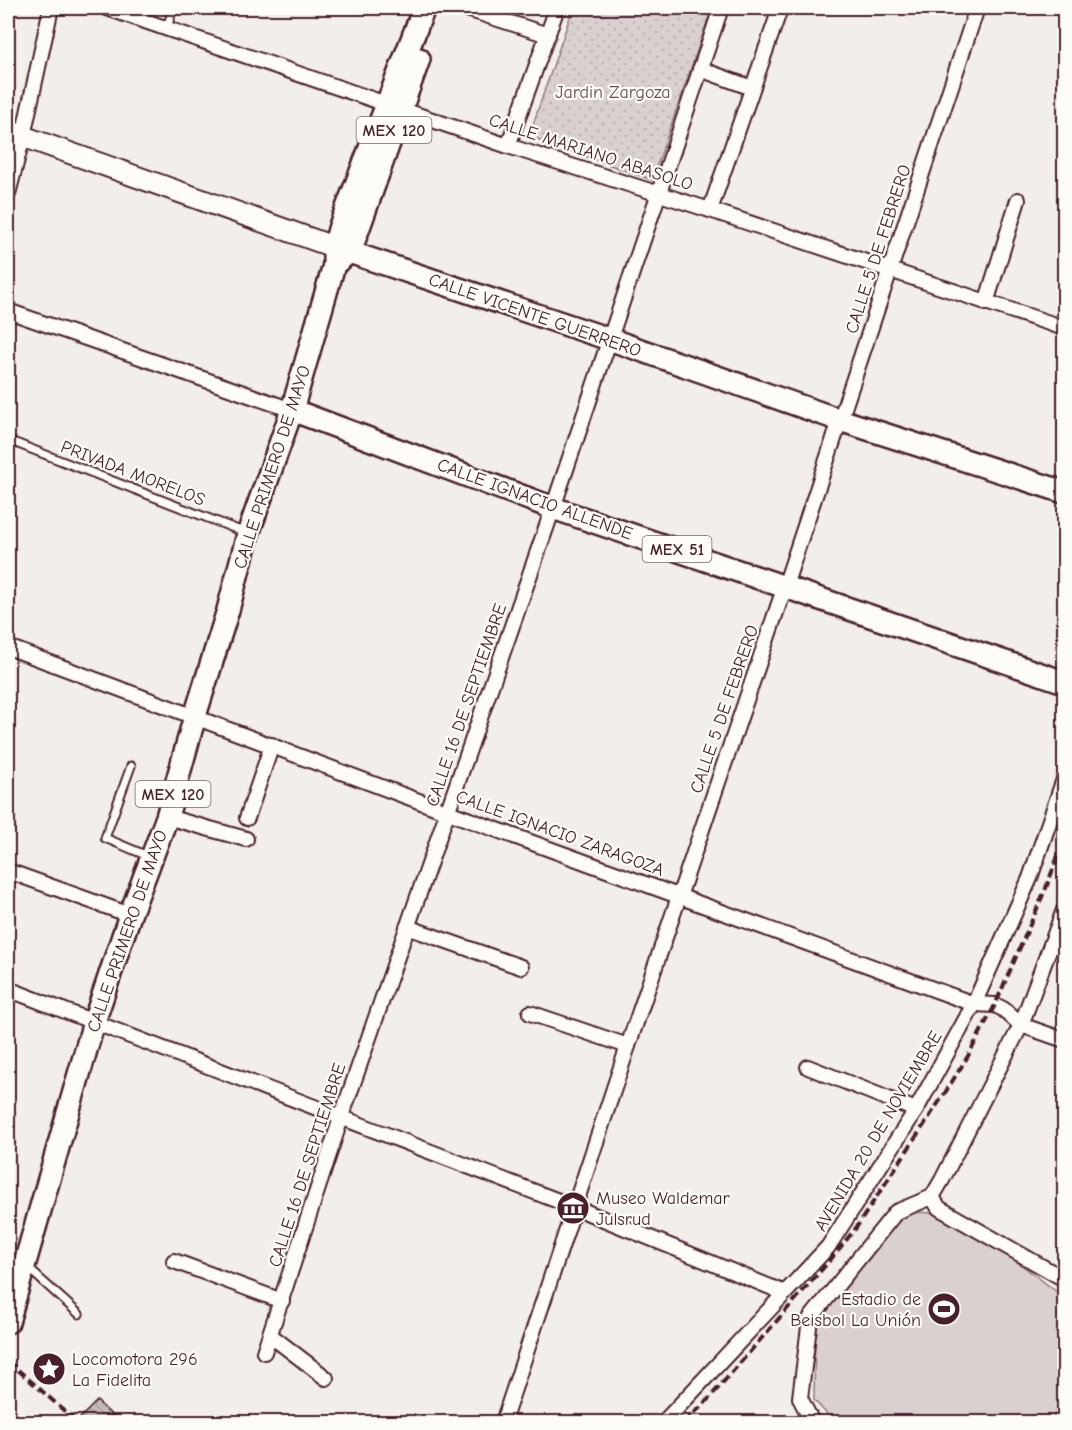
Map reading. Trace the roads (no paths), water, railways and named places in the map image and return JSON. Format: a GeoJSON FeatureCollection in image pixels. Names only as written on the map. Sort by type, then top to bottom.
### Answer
{"type":"FeatureCollection","features":[{"type":"Feature","properties":{"kind":"main road","name":"CALLE PRIMERO DE MAYO"},"geometry":{"type":"LineString","coordinates":[[8,1322],[94,1022],[130,915],[167,817],[248,534],[292,410],[339,255],[394,106],[424,8]]}},
{"type":"Feature","properties":{"kind":"main road","name":"CALLE PRIMERO DE MAYO"},"geometry":{"type":"LineString","coordinates":[[394,106],[438,8]]}},
{"type":"Feature","properties":{"kind":"main road","name":"CALLE VICENTE GUERRERO"},"geometry":{"type":"LineString","coordinates":[[339,255],[609,339],[840,420],[1065,492]]}},
{"type":"Feature","properties":{"kind":"main road","name":"CALLE IGNACIO ALLENDE"},"geometry":{"type":"LineString","coordinates":[[292,410],[553,508],[1065,681]]}},
{"type":"Feature","properties":{"kind":"street"},"geometry":{"type":"LineString","coordinates":[[8,194],[15,134],[51,8]]}},
{"type":"Feature","properties":{"kind":"street","name":"CALLE MARIANO ABASOLO"},"geometry":{"type":"LineString","coordinates":[[107,8],[508,146],[658,193],[1065,328]]}},
{"type":"Feature","properties":{"kind":"street"},"geometry":{"type":"LineString","coordinates":[[464,8],[548,35]]}},
{"type":"Feature","properties":{"kind":"street"},"geometry":{"type":"LineString","coordinates":[[508,146],[557,8]]}},
{"type":"Feature","properties":{"kind":"street","name":"CALLE 16 DE SEPTIEMBRE"},"geometry":{"type":"LineString","coordinates":[[264,1352],[341,1118],[553,508],[721,8]]}},
{"type":"Feature","properties":{"kind":"street"},"geometry":{"type":"LineString","coordinates":[[710,210],[779,12],[767,8]]}},
{"type":"Feature","properties":{"kind":"street","name":"CALLE 5 DE FEBRERO"},"geometry":{"type":"LineString","coordinates":[[503,1422],[977,8]]}},
{"type":"Feature","properties":{"kind":"street"},"geometry":{"type":"LineString","coordinates":[[700,69],[752,88]]}},
{"type":"Feature","properties":{"kind":"street","name":"CALLE VICENTE GUERRERO"},"geometry":{"type":"LineString","coordinates":[[15,134],[339,255]]}},
{"type":"Feature","properties":{"kind":"street"},"geometry":{"type":"LineString","coordinates":[[986,303],[1018,200]]}},
{"type":"Feature","properties":{"kind":"street","name":"CALLE IGNACIO ALLENDE"},"geometry":{"type":"LineString","coordinates":[[8,311],[292,410]]}},
{"type":"Feature","properties":{"kind":"street","name":"CALLE IGNACIO ZARAGOZA"},"geometry":{"type":"LineString","coordinates":[[8,647],[448,812],[974,1004],[995,1005],[1021,1025],[1065,1040]]}},
{"type":"Feature","properties":{"kind":"street"},"geometry":{"type":"LineString","coordinates":[[247,818],[272,745]]}},
{"type":"Feature","properties":{"kind":"street","name":"AVENIDA 20 DE NOVIEMBRE"},"geometry":{"type":"LineString","coordinates":[[664,1422],[828,1247],[916,1110],[974,1004],[1030,878],[1065,779]]}},
{"type":"Feature","properties":{"kind":"street"},"geometry":{"type":"LineString","coordinates":[[167,817],[246,839]]}},
{"type":"Feature","properties":{"kind":"street"},"geometry":{"type":"LineString","coordinates":[[8,871],[130,915]]}},
{"type":"Feature","properties":{"kind":"street"},"geometry":{"type":"LineString","coordinates":[[812,1422],[800,1398],[810,1319],[896,1212],[932,1197],[1021,1025],[1065,910]]}},
{"type":"Feature","properties":{"kind":"street"},"geometry":{"type":"LineString","coordinates":[[407,927],[521,967]]}},
{"type":"Feature","properties":{"kind":"street"},"geometry":{"type":"LineString","coordinates":[[8,989],[574,1208],[785,1293]]}},
{"type":"Feature","properties":{"kind":"street"},"geometry":{"type":"LineString","coordinates":[[530,1013],[628,1046]]}},
{"type":"Feature","properties":{"kind":"street"},"geometry":{"type":"LineString","coordinates":[[808,1067],[916,1110]]}},
{"type":"Feature","properties":{"kind":"street"},"geometry":{"type":"LineString","coordinates":[[932,1197],[939,1208],[1065,1279]]}},
{"type":"Feature","properties":{"kind":"street"},"geometry":{"type":"LineString","coordinates":[[174,1261],[282,1301]]}},
{"type":"Feature","properties":{"kind":"street"},"geometry":{"type":"LineString","coordinates":[[270,1335],[326,1377]]}},
{"type":"Feature","properties":{"kind":"lane"},"geometry":{"type":"LineString","coordinates":[[166,28],[173,8]]}},
{"type":"Feature","properties":{"kind":"lane","name":"PRIVADA MORELOS"},"geometry":{"type":"LineString","coordinates":[[8,440],[248,534]]}},
{"type":"Feature","properties":{"kind":"lane"},"geometry":{"type":"LineString","coordinates":[[130,766],[105,838],[152,858]]}},
{"type":"Feature","properties":{"kind":"lane"},"geometry":{"type":"LineString","coordinates":[[24,1264],[79,1314]]}},
{"type":"Feature","properties":{"kind":"railway"},"geometry":{"type":"LineString","coordinates":[[684,1422],[705,1403],[856,1228],[943,1096],[968,1056],[995,1005],[1046,888],[1064,840]]}},
{"type":"Feature","properties":{"kind":"railway"},"geometry":{"type":"LineString","coordinates":[[8,1361],[77,1422]]}},
{"type":"Feature","properties":{"kind":"place","name":"Museo Waldemar Julsrud"},"geometry":{"type":"Point","coordinates":[573,1208]}},
{"type":"Feature","properties":{"kind":"place","name":"Estadio de Beisbol La Unión"},"geometry":{"type":"Point","coordinates":[944,1309]}},
{"type":"Feature","properties":{"kind":"place","name":"Locomotora 296 La Fidelita"},"geometry":{"type":"Point","coordinates":[49,1369]}},
{"type":"Feature","properties":{"kind":"park label","name":"Jardin Zargoza"},"geometry":{"type":"Point","coordinates":[613,92]}}]}
